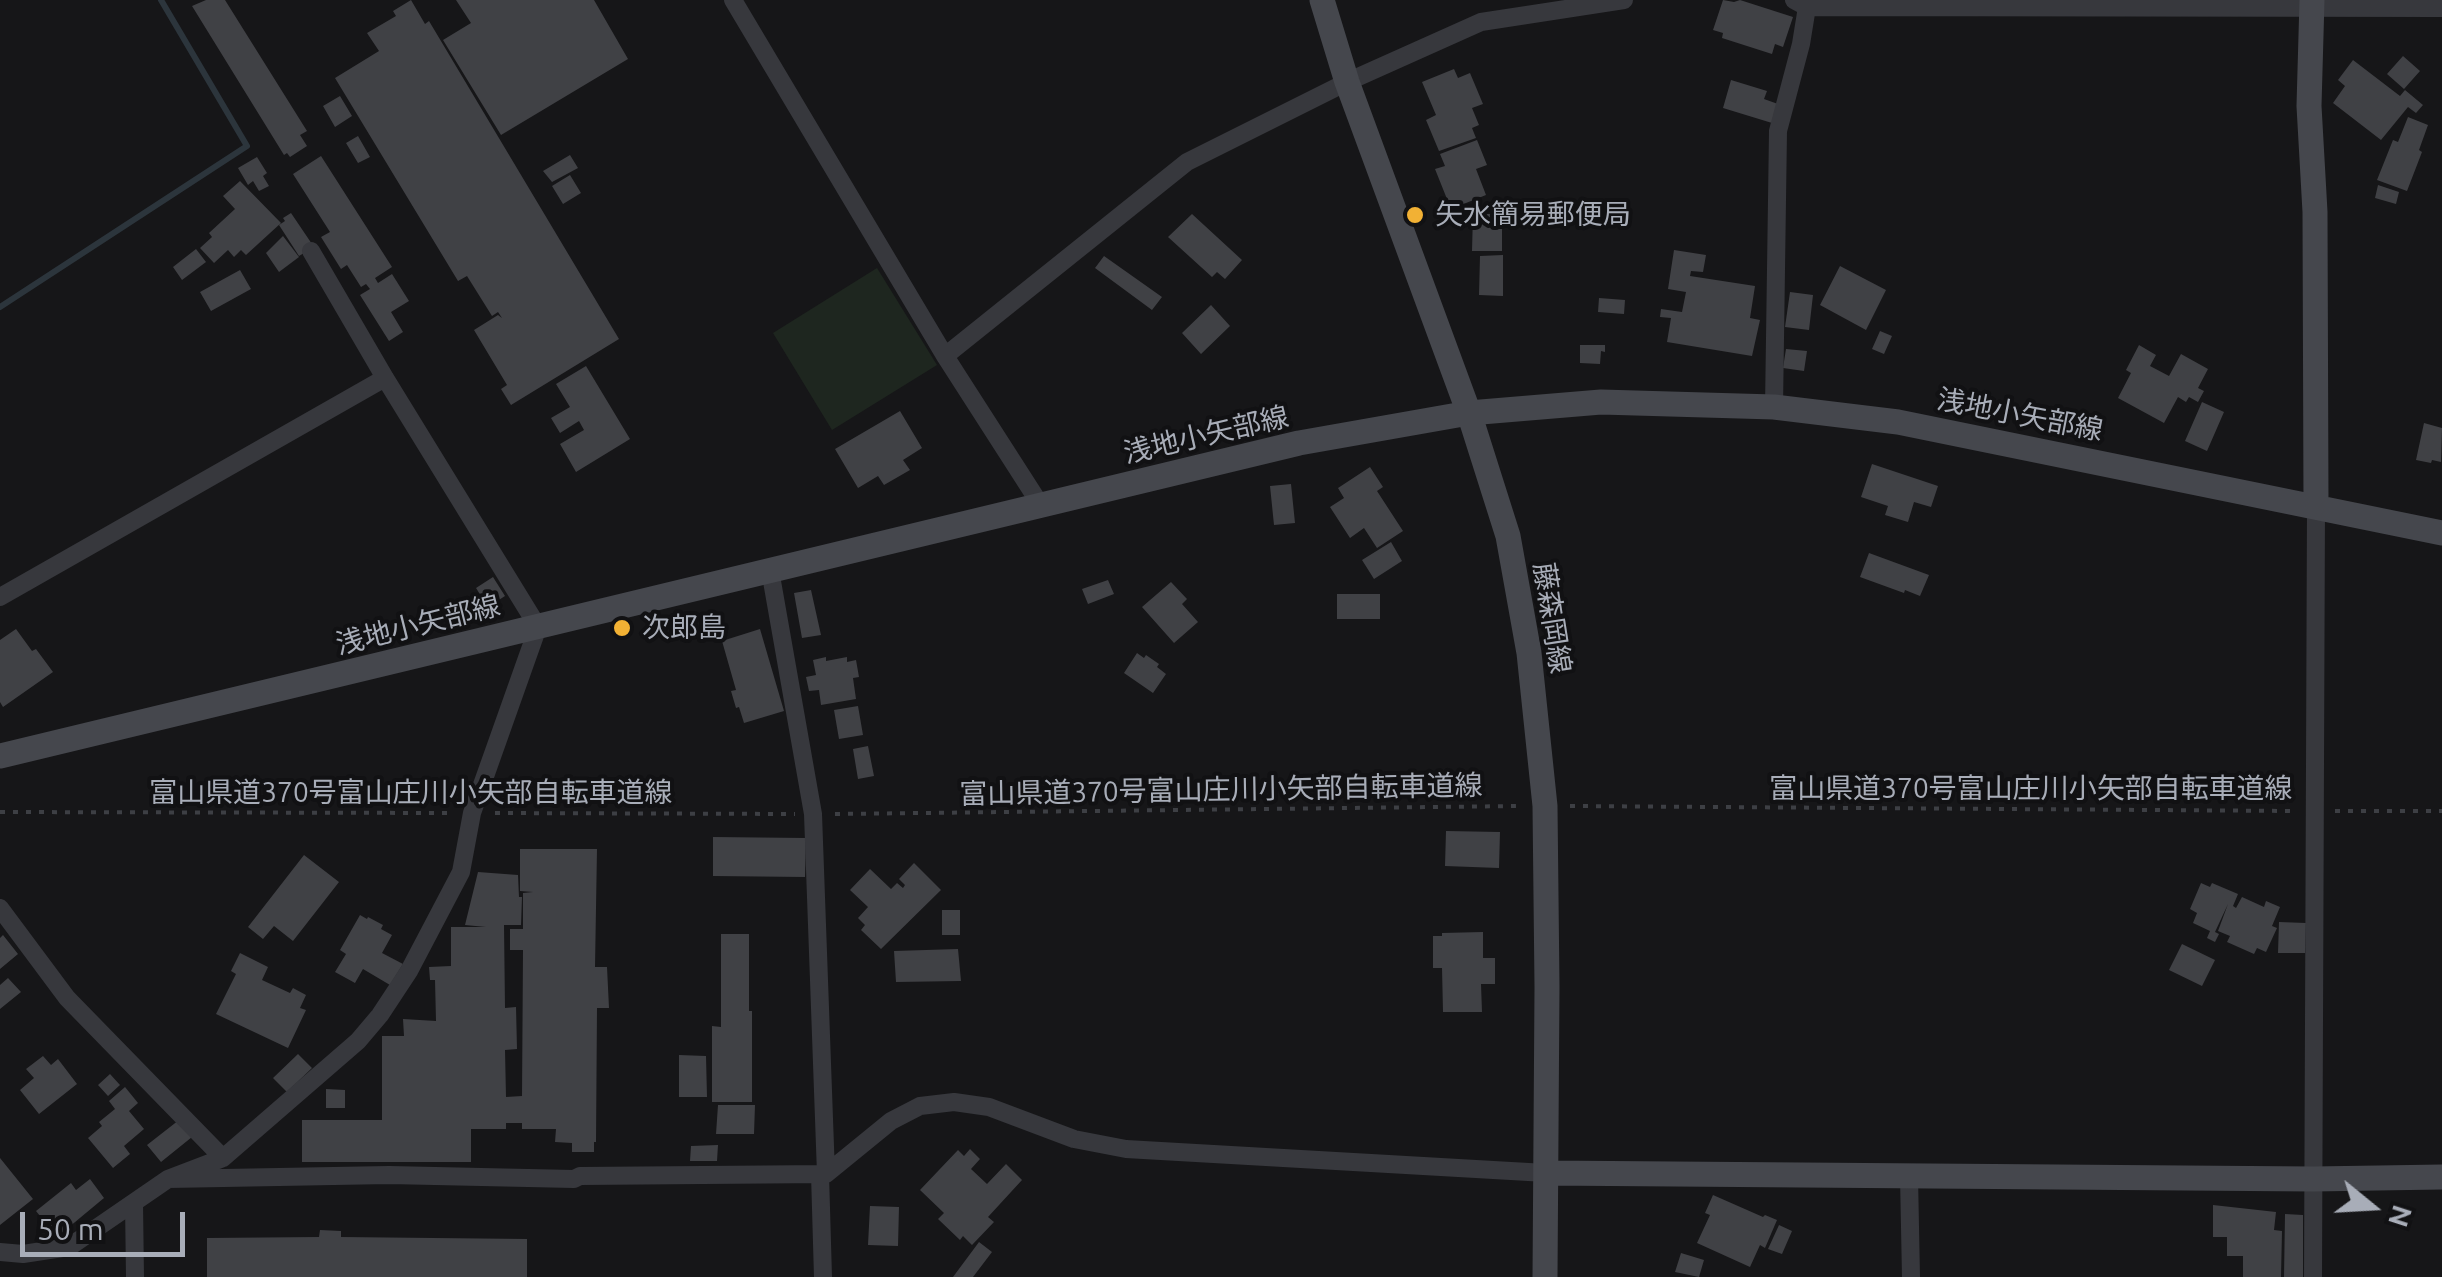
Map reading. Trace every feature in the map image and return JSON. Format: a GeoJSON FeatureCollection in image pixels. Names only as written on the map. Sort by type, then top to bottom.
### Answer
{"type":"FeatureCollection","features":[{"type":"Feature","properties":{"kind":"main road","name":"藤森岡線"},"geometry":{"type":"LineString","coordinates":[[1322,0],[1348,82],[1469,413],[1508,536],[1530,654],[1545,806],[1545,1277]]}},
{"type":"Feature","properties":{"kind":"main road"},"geometry":{"type":"LineString","coordinates":[[2312,5],[2309,106],[2315,212],[2316,507]]}},
{"type":"Feature","properties":{"kind":"main road","name":"浅地小矢部線"},"geometry":{"type":"LineString","coordinates":[[0,756],[1300,443],[1469,413],[1601,402],[1774,406],[1953,432],[2442,533]]}},
{"type":"Feature","properties":{"kind":"main road"},"geometry":{"type":"LineString","coordinates":[[1546,1173],[2442,1177]]}},
{"type":"Feature","properties":{"kind":"street"},"geometry":{"type":"LineString","coordinates":[[733,0],[946,356],[1040,504]]}},
{"type":"Feature","properties":{"kind":"street"},"geometry":{"type":"LineString","coordinates":[[946,356],[1187,162],[1480,22],[1624,0]]}},
{"type":"Feature","properties":{"kind":"street"},"geometry":{"type":"LineString","coordinates":[[1774,406],[1778,131],[1801,44],[1800,3],[2442,8]]}},
{"type":"Feature","properties":{"kind":"street"},"geometry":{"type":"LineString","coordinates":[[0,1252],[23,1254],[70,1248],[168,1179],[223,1158],[358,1041],[409,971],[461,872],[472,813],[538,627],[310,251]]}},
{"type":"Feature","properties":{"kind":"street"},"geometry":{"type":"LineString","coordinates":[[0,597],[384,378]]}},
{"type":"Feature","properties":{"kind":"street"},"geometry":{"type":"LineString","coordinates":[[2313,1277],[2316,507]]}},
{"type":"Feature","properties":{"kind":"street"},"geometry":{"type":"LineString","coordinates":[[770,570],[813,814],[823,1277]]}},
{"type":"Feature","properties":{"kind":"street"},"geometry":{"type":"LineString","coordinates":[[0,908],[66,998],[223,1158]]}},
{"type":"Feature","properties":{"kind":"street"},"geometry":{"type":"LineString","coordinates":[[168,1179],[389,1175],[574,1179],[823,1174],[891,1121],[920,1106],[954,1102],[989,1107],[1074,1139],[1126,1149],[1546,1173]]}},
{"type":"Feature","properties":{"kind":"street"},"geometry":{"type":"LineString","coordinates":[[1909,1176],[1911,1277]]}},
{"type":"Feature","properties":{"kind":"street"},"geometry":{"type":"LineString","coordinates":[[134,1203],[136,1277]]}},
{"type":"Feature","properties":{"kind":"path","name":"富山県道370号富山庄川小矢部自転車道線"},"geometry":{"type":"LineString","coordinates":[[0,812],[813,814],[1545,806],[2442,811]]}},
{"type":"Feature","properties":{"kind":"shaded area"},"geometry":{"type":"Polygon","coordinates":[[[877,268],[937,365],[832,430],[773,333],[877,268]]]}},
{"type":"Feature","properties":{"kind":"building"},"geometry":{"type":"Polygon","coordinates":[[[206,0],[225,0],[307,131],[300,135],[307,146],[290,157],[284,155],[192,6],[206,0]]]}},
{"type":"Feature","properties":{"kind":"building"},"geometry":{"type":"Polygon","coordinates":[[[411,0],[425,24],[429,21],[619,339],[511,405],[501,389],[507,385],[474,330],[498,315],[502,318],[498,312],[492,316],[467,276],[458,281],[335,78],[379,51],[367,33],[396,16],[393,11],[411,0]]]}},
{"type":"Feature","properties":{"kind":"building"},"geometry":{"type":"Polygon","coordinates":[[[456,0],[594,0],[628,59],[501,135],[443,40],[471,23],[456,0]]]}},
{"type":"Feature","properties":{"kind":"building"},"geometry":{"type":"Polygon","coordinates":[[[1723,0],[1740,0],[1793,17],[1783,47],[1775,44],[1772,54],[1722,38],[1723,33],[1713,30],[1723,0]]]}},
{"type":"Feature","properties":{"kind":"building"},"geometry":{"type":"Polygon","coordinates":[[[2403,56],[2420,71],[2404,89],[2387,74],[2403,56]]]}},
{"type":"Feature","properties":{"kind":"building"},"geometry":{"type":"Polygon","coordinates":[[[2353,60],[2400,96],[2405,90],[2423,105],[2416,113],[2408,107],[2381,140],[2333,103],[2345,86],[2338,80],[2353,60]]]}},
{"type":"Feature","properties":{"kind":"building"},"geometry":{"type":"Polygon","coordinates":[[[1454,69],[1458,78],[1470,73],[1483,104],[1472,108],[1479,125],[1472,128],[1476,138],[1439,151],[1426,120],[1436,115],[1422,82],[1454,69]]]}},
{"type":"Feature","properties":{"kind":"building"},"geometry":{"type":"Polygon","coordinates":[[[1731,80],[1767,91],[1764,99],[1778,104],[1772,123],[1723,108],[1731,80]]]}},
{"type":"Feature","properties":{"kind":"building"},"geometry":{"type":"Polygon","coordinates":[[[340,96],[352,116],[335,127],[323,106],[340,96]]]}},
{"type":"Feature","properties":{"kind":"building"},"geometry":{"type":"Polygon","coordinates":[[[2408,117],[2428,125],[2407,191],[2377,180],[2393,140],[2398,142],[2408,117]]]}},
{"type":"Feature","properties":{"kind":"building"},"geometry":{"type":"Polygon","coordinates":[[[358,136],[370,157],[358,163],[346,143],[358,136]]]}},
{"type":"Feature","properties":{"kind":"building"},"geometry":{"type":"Polygon","coordinates":[[[1477,140],[1487,165],[1476,169],[1486,195],[1451,209],[1435,169],[1445,166],[1440,154],[1477,140]]]}},
{"type":"Feature","properties":{"kind":"building"},"geometry":{"type":"Polygon","coordinates":[[[570,155],[578,168],[552,182],[543,171],[570,155]]]}},
{"type":"Feature","properties":{"kind":"building"},"geometry":{"type":"Polygon","coordinates":[[[321,156],[392,267],[375,278],[378,283],[392,274],[409,301],[391,312],[403,332],[389,341],[360,295],[370,289],[366,284],[361,287],[347,265],[341,269],[321,237],[330,232],[293,174],[321,156]]]}},
{"type":"Feature","properties":{"kind":"building"},"geometry":{"type":"Polygon","coordinates":[[[257,157],[267,173],[263,176],[269,186],[259,191],[253,181],[248,185],[238,168],[257,157]]]}},
{"type":"Feature","properties":{"kind":"building"},"geometry":{"type":"Polygon","coordinates":[[[570,175],[581,193],[563,204],[552,186],[570,175]]]}},
{"type":"Feature","properties":{"kind":"building"},"geometry":{"type":"Polygon","coordinates":[[[240,181],[281,223],[246,255],[241,250],[234,257],[228,250],[214,263],[200,248],[212,237],[209,233],[235,209],[223,196],[240,181]]]}},
{"type":"Feature","properties":{"kind":"building"},"geometry":{"type":"Polygon","coordinates":[[[2378,185],[2399,192],[2396,204],[2375,198],[2378,185]]]}},
{"type":"Feature","properties":{"kind":"building"},"geometry":{"type":"Polygon","coordinates":[[[291,213],[314,247],[299,256],[279,225],[291,213]]]}},
{"type":"Feature","properties":{"kind":"building"},"geometry":{"type":"Polygon","coordinates":[[[1192,214],[1242,260],[1225,279],[1217,272],[1212,277],[1168,237],[1192,214]]]}},
{"type":"Feature","properties":{"kind":"building"},"geometry":{"type":"Polygon","coordinates":[[[1473,214],[1502,214],[1502,251],[1472,251],[1473,214]]]}},
{"type":"Feature","properties":{"kind":"building"},"geometry":{"type":"Polygon","coordinates":[[[283,236],[299,257],[279,272],[266,253],[283,236]]]}},
{"type":"Feature","properties":{"kind":"building"},"geometry":{"type":"Polygon","coordinates":[[[196,249],[206,262],[182,280],[173,267],[196,249]]]}},
{"type":"Feature","properties":{"kind":"building"},"geometry":{"type":"Polygon","coordinates":[[[1674,250],[1706,255],[1703,272],[1691,271],[1690,276],[1755,286],[1750,318],[1760,320],[1752,356],[1667,342],[1671,318],[1660,317],[1661,309],[1682,312],[1686,292],[1668,289],[1674,250]]]}},
{"type":"Feature","properties":{"kind":"building"},"geometry":{"type":"Polygon","coordinates":[[[1503,255],[1503,296],[1479,295],[1480,256],[1503,255]]]}},
{"type":"Feature","properties":{"kind":"building"},"geometry":{"type":"Polygon","coordinates":[[[1104,256],[1162,297],[1152,310],[1095,268],[1104,256]]]}},
{"type":"Feature","properties":{"kind":"building"},"geometry":{"type":"Polygon","coordinates":[[[1840,266],[1886,290],[1866,330],[1820,305],[1840,266]]]}},
{"type":"Feature","properties":{"kind":"building"},"geometry":{"type":"Polygon","coordinates":[[[240,270],[251,289],[211,311],[200,292],[240,270]]]}},
{"type":"Feature","properties":{"kind":"building"},"geometry":{"type":"Polygon","coordinates":[[[1790,292],[1813,295],[1809,330],[1785,327],[1790,292]]]}},
{"type":"Feature","properties":{"kind":"building"},"geometry":{"type":"Polygon","coordinates":[[[1599,298],[1625,300],[1624,314],[1598,312],[1599,298]]]}},
{"type":"Feature","properties":{"kind":"building"},"geometry":{"type":"Polygon","coordinates":[[[1211,305],[1230,326],[1201,354],[1182,333],[1211,305]]]}},
{"type":"Feature","properties":{"kind":"building"},"geometry":{"type":"Polygon","coordinates":[[[1880,331],[1892,336],[1884,354],[1872,349],[1880,331]]]}},
{"type":"Feature","properties":{"kind":"building"},"geometry":{"type":"Polygon","coordinates":[[[1580,345],[1605,345],[1600,364],[1580,363],[1580,345]]]}},
{"type":"Feature","properties":{"kind":"building"},"geometry":{"type":"Polygon","coordinates":[[[2139,345],[2156,355],[2150,366],[2169,376],[2181,354],[2208,369],[2198,388],[2204,391],[2198,402],[2178,397],[2164,423],[2118,398],[2139,345]]]}},
{"type":"Feature","properties":{"kind":"building"},"geometry":{"type":"Polygon","coordinates":[[[1786,349],[1807,351],[1804,371],[1783,368],[1786,349]]]}},
{"type":"Feature","properties":{"kind":"building"},"geometry":{"type":"Polygon","coordinates":[[[586,366],[630,439],[576,472],[560,444],[584,430],[579,421],[560,433],[551,418],[570,407],[556,384],[586,366]]]}},
{"type":"Feature","properties":{"kind":"building"},"geometry":{"type":"Polygon","coordinates":[[[2202,402],[2224,412],[2207,451],[2185,441],[2202,402]]]}},
{"type":"Feature","properties":{"kind":"building"},"geometry":{"type":"Polygon","coordinates":[[[900,411],[922,448],[903,460],[910,470],[884,485],[878,476],[858,488],[835,449],[900,411]]]}},
{"type":"Feature","properties":{"kind":"building"},"geometry":{"type":"Polygon","coordinates":[[[2424,423],[2442,428],[2441,462],[2416,460],[2424,423]]]}},
{"type":"Feature","properties":{"kind":"building"},"geometry":{"type":"Polygon","coordinates":[[[1872,464],[1938,486],[1931,507],[1914,502],[1908,522],[1885,515],[1888,506],[1861,497],[1872,464]]]}},
{"type":"Feature","properties":{"kind":"building"},"geometry":{"type":"Polygon","coordinates":[[[1370,467],[1383,487],[1377,491],[1403,531],[1377,548],[1364,528],[1350,538],[1330,507],[1344,498],[1338,488],[1370,467]]]}},
{"type":"Feature","properties":{"kind":"building"},"geometry":{"type":"Polygon","coordinates":[[[1291,484],[1295,523],[1274,525],[1270,486],[1291,484]]]}},
{"type":"Feature","properties":{"kind":"building"},"geometry":{"type":"Polygon","coordinates":[[[1391,542],[1402,561],[1374,579],[1362,560],[1391,542]]]}},
{"type":"Feature","properties":{"kind":"building"},"geometry":{"type":"Polygon","coordinates":[[[1869,553],[1929,575],[1920,596],[1860,577],[1869,553]]]}},
{"type":"Feature","properties":{"kind":"building"},"geometry":{"type":"Polygon","coordinates":[[[493,577],[505,596],[488,607],[476,588],[493,577]]]}},
{"type":"Feature","properties":{"kind":"building"},"geometry":{"type":"Polygon","coordinates":[[[1108,580],[1114,594],[1088,604],[1082,589],[1108,580]]]}},
{"type":"Feature","properties":{"kind":"building"},"geometry":{"type":"Polygon","coordinates":[[[1171,582],[1187,599],[1182,604],[1198,622],[1174,643],[1142,607],[1171,582]]]}},
{"type":"Feature","properties":{"kind":"building"},"geometry":{"type":"Polygon","coordinates":[[[811,590],[821,635],[802,638],[794,593],[811,590]]]}},
{"type":"Feature","properties":{"kind":"building"},"geometry":{"type":"Polygon","coordinates":[[[1337,594],[1380,594],[1380,619],[1337,619],[1337,594]]]}},
{"type":"Feature","properties":{"kind":"building"},"geometry":{"type":"Polygon","coordinates":[[[16,629],[53,672],[3,707],[0,640],[16,629]]]}},
{"type":"Feature","properties":{"kind":"building"},"geometry":{"type":"Polygon","coordinates":[[[760,629],[784,711],[744,723],[731,691],[736,690],[722,641],[760,629]]]}},
{"type":"Feature","properties":{"kind":"building"},"geometry":{"type":"Polygon","coordinates":[[[1137,653],[1159,664],[1157,667],[1166,674],[1153,693],[1124,673],[1137,653]]]}},
{"type":"Feature","properties":{"kind":"building"},"geometry":{"type":"Polygon","coordinates":[[[826,657],[826,661],[847,657],[847,662],[856,660],[856,699],[821,705],[819,690],[809,691],[806,677],[816,675],[813,660],[826,657]]]}},
{"type":"Feature","properties":{"kind":"building"},"geometry":{"type":"Polygon","coordinates":[[[858,706],[863,735],[839,739],[834,710],[858,706]]]}},
{"type":"Feature","properties":{"kind":"building"},"geometry":{"type":"Polygon","coordinates":[[[868,746],[874,776],[858,779],[853,749],[868,746]]]}},
{"type":"Feature","properties":{"kind":"building"},"geometry":{"type":"Polygon","coordinates":[[[1446,831],[1500,832],[1499,868],[1445,866],[1446,831]]]}},
{"type":"Feature","properties":{"kind":"building"},"geometry":{"type":"Polygon","coordinates":[[[713,837],[806,838],[805,877],[713,876],[713,837]]]}},
{"type":"Feature","properties":{"kind":"building"},"geometry":{"type":"Polygon","coordinates":[[[520,849],[597,849],[595,967],[607,967],[609,1008],[597,1008],[594,1152],[572,1152],[572,1143],[555,1142],[556,1129],[522,1129],[522,1123],[506,1123],[506,1129],[471,1129],[471,1162],[302,1162],[302,1120],[382,1120],[382,1036],[404,1036],[403,1019],[436,1021],[435,980],[430,980],[429,967],[451,966],[451,927],[486,927],[465,925],[478,872],[518,875],[521,925],[504,925],[505,1008],[516,1007],[517,1049],[505,1050],[506,1097],[522,1096],[523,950],[510,950],[510,929],[523,929],[523,893],[533,892],[520,891],[520,849]]]}},
{"type":"Feature","properties":{"kind":"building"},"geometry":{"type":"Polygon","coordinates":[[[304,855],[339,882],[293,941],[274,926],[263,939],[248,927],[304,855]]]}},
{"type":"Feature","properties":{"kind":"building"},"geometry":{"type":"Polygon","coordinates":[[[914,863],[941,890],[881,949],[861,930],[865,925],[858,918],[868,907],[850,890],[870,869],[891,889],[897,883],[903,888],[905,885],[899,879],[914,863]]]}},
{"type":"Feature","properties":{"kind":"building"},"geometry":{"type":"Polygon","coordinates":[[[2201,883],[2210,887],[2212,883],[2238,894],[2233,906],[2236,908],[2242,897],[2264,907],[2266,901],[2280,907],[2272,926],[2277,928],[2266,952],[2257,948],[2254,954],[2227,942],[2230,936],[2218,931],[2228,904],[2215,932],[2219,934],[2215,942],[2207,938],[2210,931],[2193,923],[2197,913],[2190,909],[2201,883]]]}},
{"type":"Feature","properties":{"kind":"building"},"geometry":{"type":"Polygon","coordinates":[[[942,910],[960,910],[960,935],[942,935],[942,910]]]}},
{"type":"Feature","properties":{"kind":"building"},"geometry":{"type":"Polygon","coordinates":[[[360,915],[383,925],[381,929],[392,935],[382,953],[403,964],[390,985],[363,969],[355,983],[335,972],[346,954],[340,950],[360,915]]]}},
{"type":"Feature","properties":{"kind":"building"},"geometry":{"type":"Polygon","coordinates":[[[2279,922],[2306,923],[2305,953],[2278,953],[2279,922]]]}},
{"type":"Feature","properties":{"kind":"building"},"geometry":{"type":"Polygon","coordinates":[[[1483,932],[1483,958],[1495,958],[1495,984],[1481,984],[1482,1012],[1443,1012],[1442,968],[1433,968],[1433,936],[1483,932]]]}},
{"type":"Feature","properties":{"kind":"building"},"geometry":{"type":"Polygon","coordinates":[[[721,934],[749,934],[752,1102],[712,1102],[712,1026],[721,1027],[721,934]]]}},
{"type":"Feature","properties":{"kind":"building"},"geometry":{"type":"Polygon","coordinates":[[[3,935],[18,954],[0,969],[0,938],[3,935]]]}},
{"type":"Feature","properties":{"kind":"building"},"geometry":{"type":"Polygon","coordinates":[[[2182,944],[2215,960],[2202,986],[2169,970],[2182,944]]]}},
{"type":"Feature","properties":{"kind":"building"},"geometry":{"type":"Polygon","coordinates":[[[958,949],[961,981],[896,982],[894,951],[958,949]]]}},
{"type":"Feature","properties":{"kind":"building"},"geometry":{"type":"Polygon","coordinates":[[[240,953],[268,967],[262,980],[290,993],[293,988],[306,995],[300,1008],[306,1010],[288,1048],[216,1014],[236,974],[231,971],[240,953]]]}},
{"type":"Feature","properties":{"kind":"building"},"geometry":{"type":"Polygon","coordinates":[[[8,978],[21,992],[0,1009],[0,985],[8,978]]]}},
{"type":"Feature","properties":{"kind":"building"},"geometry":{"type":"Polygon","coordinates":[[[298,1054],[312,1068],[287,1092],[273,1078],[298,1054]]]}},
{"type":"Feature","properties":{"kind":"building"},"geometry":{"type":"Polygon","coordinates":[[[679,1055],[706,1056],[707,1097],[679,1097],[679,1055]]]}},
{"type":"Feature","properties":{"kind":"building"},"geometry":{"type":"Polygon","coordinates":[[[43,1056],[51,1065],[58,1059],[77,1084],[39,1114],[20,1090],[34,1078],[26,1069],[43,1056]]]}},
{"type":"Feature","properties":{"kind":"building"},"geometry":{"type":"Polygon","coordinates":[[[110,1074],[120,1085],[108,1096],[98,1085],[110,1074]]]}},
{"type":"Feature","properties":{"kind":"building"},"geometry":{"type":"Polygon","coordinates":[[[125,1087],[138,1103],[129,1111],[144,1129],[124,1146],[130,1154],[113,1168],[88,1138],[115,1109],[109,1101],[125,1087]]]}},
{"type":"Feature","properties":{"kind":"building"},"geometry":{"type":"Polygon","coordinates":[[[326,1089],[345,1090],[345,1108],[326,1108],[326,1089]]]}},
{"type":"Feature","properties":{"kind":"building"},"geometry":{"type":"Polygon","coordinates":[[[718,1105],[755,1105],[754,1134],[716,1134],[718,1105]]]}},
{"type":"Feature","properties":{"kind":"building"},"geometry":{"type":"Polygon","coordinates":[[[179,1120],[192,1137],[161,1162],[147,1145],[179,1120]]]}},
{"type":"Feature","properties":{"kind":"building"},"geometry":{"type":"Polygon","coordinates":[[[718,1145],[717,1161],[690,1161],[691,1146],[718,1145]]]}},
{"type":"Feature","properties":{"kind":"building"},"geometry":{"type":"Polygon","coordinates":[[[970,1149],[980,1159],[971,1169],[987,1184],[1006,1164],[1022,1180],[988,1217],[994,1222],[972,1245],[963,1236],[960,1240],[938,1219],[944,1213],[920,1190],[958,1150],[964,1156],[970,1149]]]}},
{"type":"Feature","properties":{"kind":"building"},"geometry":{"type":"Polygon","coordinates":[[[0,1158],[33,1199],[0,1225],[0,1158]]]}},
{"type":"Feature","properties":{"kind":"building"},"geometry":{"type":"Polygon","coordinates":[[[90,1179],[104,1198],[57,1237],[36,1211],[71,1183],[76,1190],[90,1179]]]}},
{"type":"Feature","properties":{"kind":"building"},"geometry":{"type":"Polygon","coordinates":[[[1713,1195],[1777,1220],[1765,1248],[1760,1245],[1750,1267],[1697,1243],[1710,1215],[1705,1213],[1713,1195]]]}},
{"type":"Feature","properties":{"kind":"building"},"geometry":{"type":"Polygon","coordinates":[[[2213,1205],[2276,1212],[2274,1230],[2282,1231],[2281,1277],[2243,1277],[2243,1256],[2227,1256],[2227,1237],[2213,1237],[2213,1205]]]}},
{"type":"Feature","properties":{"kind":"building"},"geometry":{"type":"Polygon","coordinates":[[[870,1206],[899,1207],[898,1246],[868,1245],[870,1206]]]}},
{"type":"Feature","properties":{"kind":"building"},"geometry":{"type":"Polygon","coordinates":[[[2285,1214],[2303,1215],[2303,1277],[2284,1277],[2285,1214]]]}},
{"type":"Feature","properties":{"kind":"building"},"geometry":{"type":"Polygon","coordinates":[[[1779,1225],[1792,1231],[1782,1254],[1768,1249],[1779,1225]]]}},
{"type":"Feature","properties":{"kind":"building"},"geometry":{"type":"Polygon","coordinates":[[[320,1230],[341,1231],[341,1237],[527,1239],[527,1277],[207,1277],[207,1238],[319,1237],[320,1230]]]}},
{"type":"Feature","properties":{"kind":"building"},"geometry":{"type":"Polygon","coordinates":[[[979,1242],[992,1252],[973,1277],[953,1277],[979,1242]]]}},
{"type":"Feature","properties":{"kind":"building"},"geometry":{"type":"Polygon","coordinates":[[[1681,1253],[1704,1260],[1699,1277],[1675,1272],[1681,1253]]]}},
{"type":"Feature","properties":{"kind":"waterway"},"geometry":{"type":"LineString","coordinates":[[0,307],[247,146],[161,0]]}},
{"type":"Feature","properties":{"kind":"place","name":"矢水簡易郵便局"},"geometry":{"type":"Point","coordinates":[1415,215]}},
{"type":"Feature","properties":{"kind":"place","name":"次郎島"},"geometry":{"type":"Point","coordinates":[622,628]}}]}
